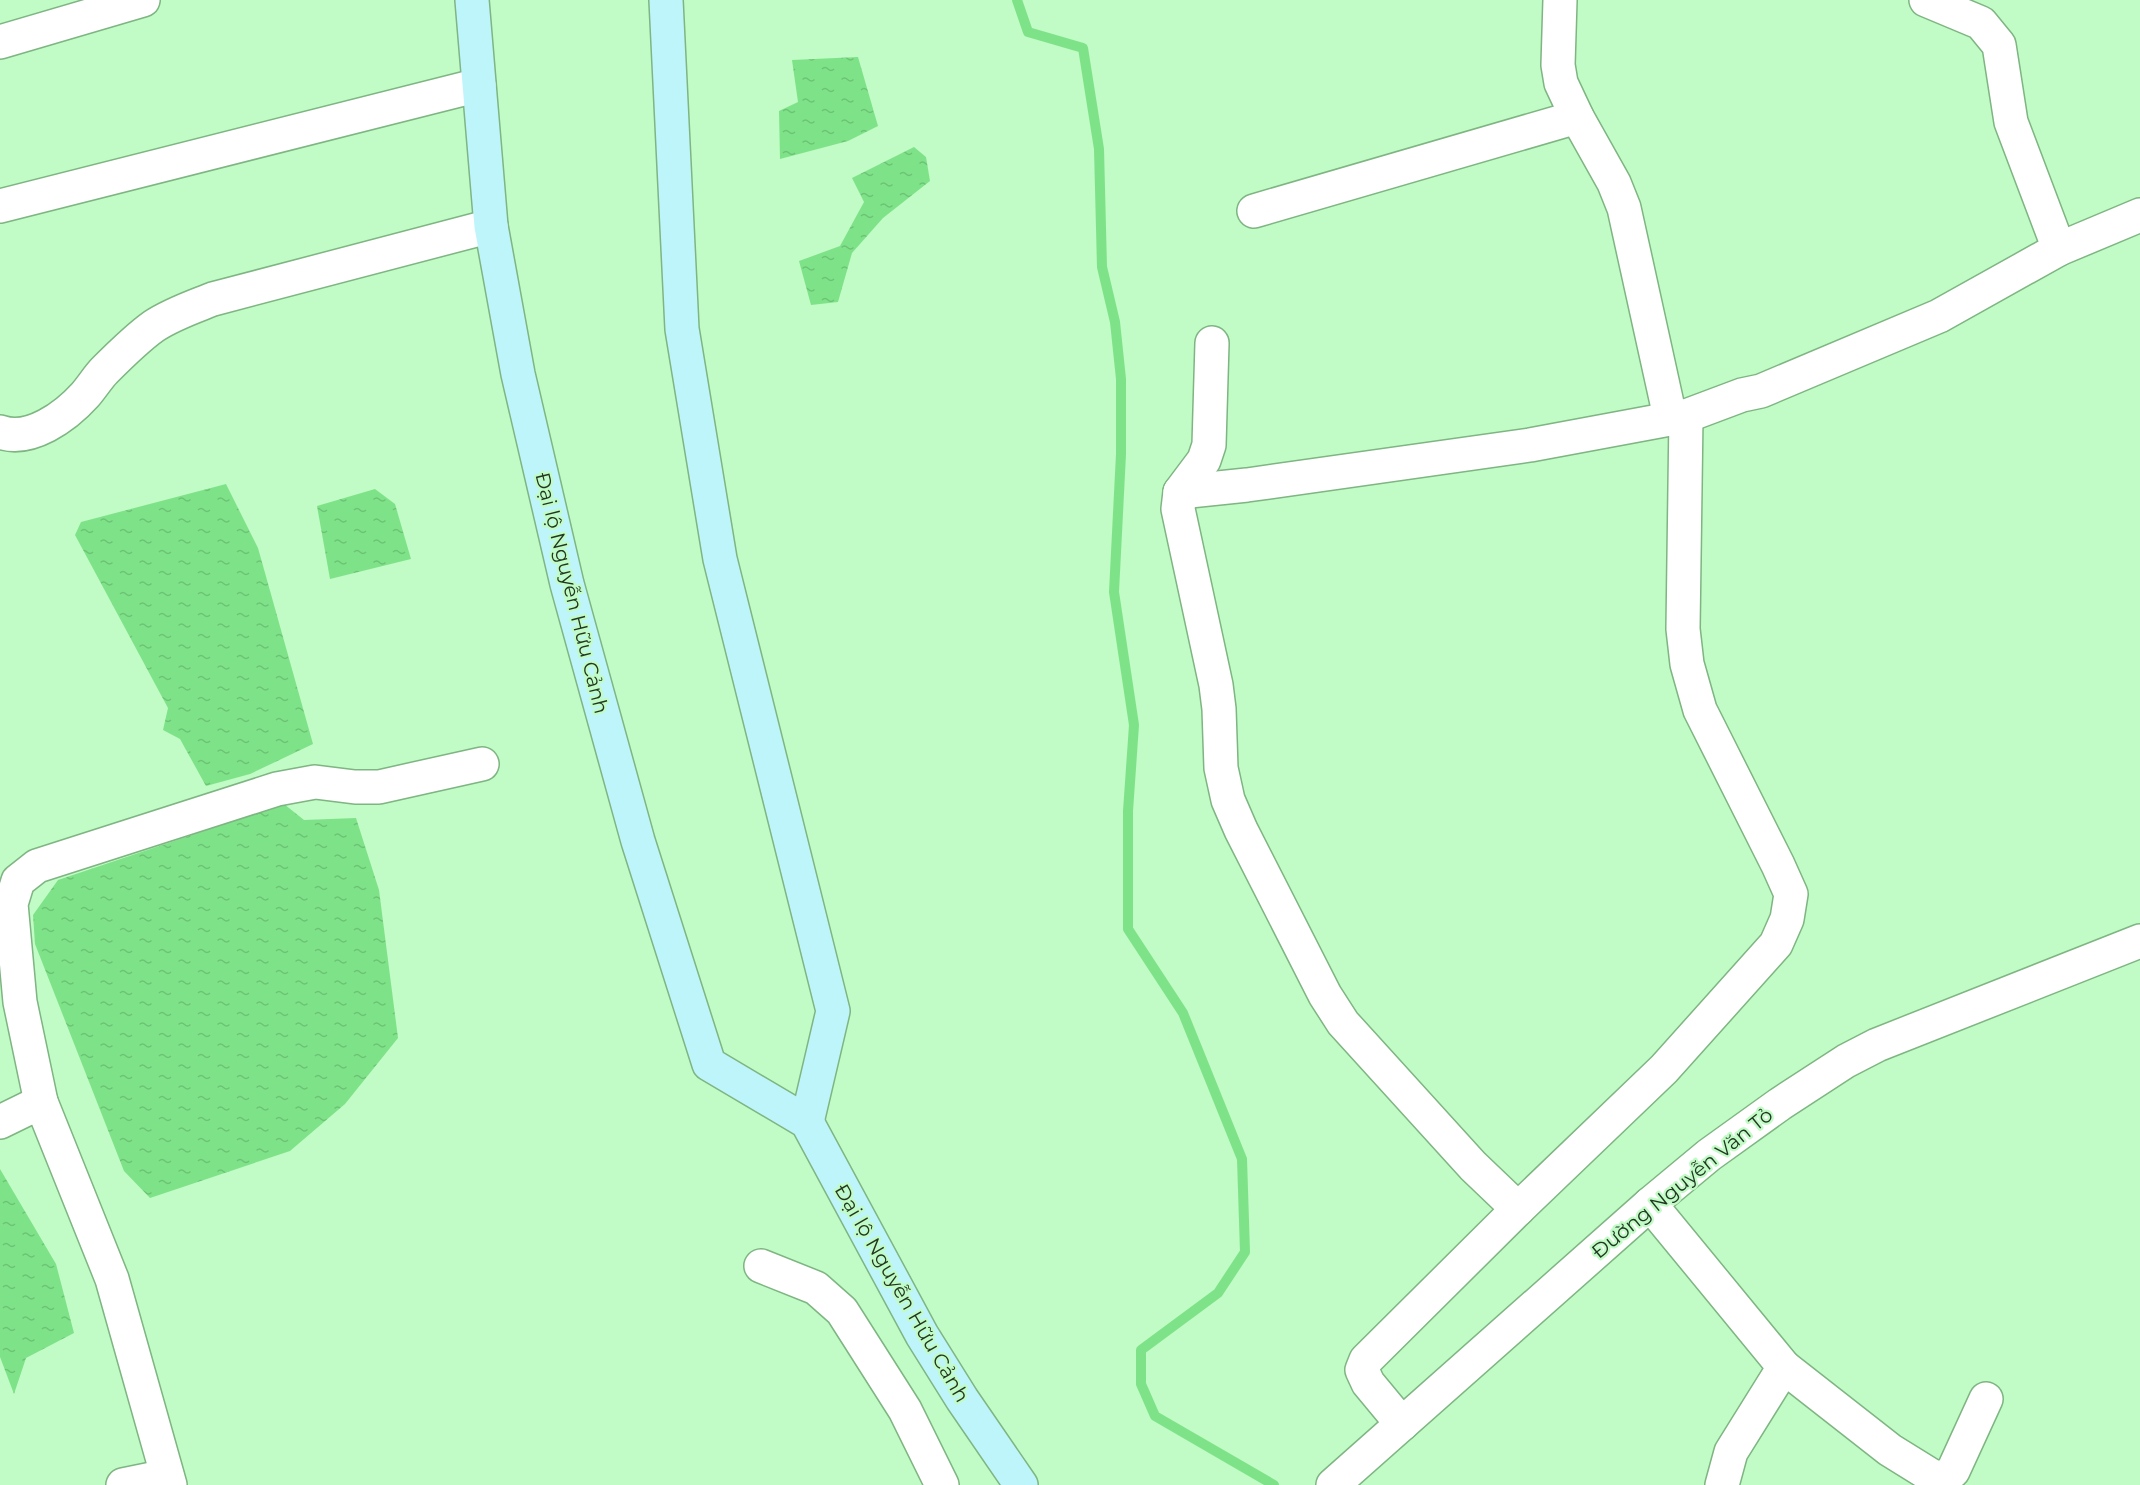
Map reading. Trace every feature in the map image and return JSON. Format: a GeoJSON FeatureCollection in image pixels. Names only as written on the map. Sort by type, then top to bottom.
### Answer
{"type":"FeatureCollection","features":[{"type":"Feature","properties":{"kind":"main road","name":"Đại lộ Nguyễn Hữu Cảnh"},"geometry":{"type":"LineString","coordinates":[[472,0],[491,226],[518,374],[567,584],[638,841],[709,1064],[807,1122],[922,1335],[1012,1473]]}},
{"type":"Feature","properties":{"kind":"main road"},"geometry":{"type":"LineString","coordinates":[[666,0],[682,329],[720,559],[833,1011],[807,1122]]}},
{"type":"Feature","properties":{"kind":"street"},"geometry":{"type":"LineString","coordinates":[[0,42],[142,0]]}},
{"type":"Feature","properties":{"kind":"street"},"geometry":{"type":"LineString","coordinates":[[1402,1424],[1368,1383],[1362,1370],[1366,1360],[1518,1209],[1664,1069],[1776,944],[1787,920],[1791,894],[1700,710],[1687,664],[1683,629],[1678,416],[1623,208],[1614,183],[1561,83],[1557,65],[1560,0]]}},
{"type":"Feature","properties":{"kind":"street"},"geometry":{"type":"LineString","coordinates":[[1926,0],[1981,23],[1999,45],[2011,123],[2059,249]]}},
{"type":"Feature","properties":{"kind":"street"},"geometry":{"type":"LineString","coordinates":[[0,206],[478,85]]}},
{"type":"Feature","properties":{"kind":"street"},"geometry":{"type":"LineString","coordinates":[[1254,211],[1577,117]]}},
{"type":"Feature","properties":{"kind":"street"},"geometry":{"type":"LineString","coordinates":[[1180,492],[1247,485],[1530,445],[1678,416],[1761,391],[1939,316],[2059,249],[2140,215]]}},
{"type":"Feature","properties":{"kind":"street"},"geometry":{"type":"LineString","coordinates":[[0,432],[7,435],[34,431],[60,418],[85,395],[104,371],[154,326],[188,309],[213,299],[491,226]]}},
{"type":"Feature","properties":{"kind":"street"},"geometry":{"type":"LineString","coordinates":[[1212,343],[1209,445],[1204,460],[1180,492],[1178,509],[1216,685],[1220,709],[1221,768],[1228,800],[1324,995],[1343,1023],[1473,1166],[1518,1209]]}},
{"type":"Feature","properties":{"kind":"street"},"geometry":{"type":"LineString","coordinates":[[123,1485],[168,1481],[127,1324],[112,1279],[41,1102],[20,1002],[11,904],[18,881],[37,866],[277,789],[315,782],[354,787],[379,787],[482,764]]}},
{"type":"Feature","properties":{"kind":"street","name":"Đường Nguyễn Văn Tỏ"},"geometry":{"type":"LineString","coordinates":[[1337,1481],[1650,1204],[1709,1155],[1780,1104],[1846,1061],[1877,1045],[2140,941]]}},
{"type":"Feature","properties":{"kind":"street"},"geometry":{"type":"LineString","coordinates":[[0,1122],[41,1102]]}},
{"type":"Feature","properties":{"kind":"street"},"geometry":{"type":"LineString","coordinates":[[1650,1204],[1784,1367],[1890,1450],[1932,1476],[1944,1478],[1953,1471],[1986,1399]]}},
{"type":"Feature","properties":{"kind":"street"},"geometry":{"type":"LineString","coordinates":[[761,1266],[816,1288],[842,1311],[905,1410],[942,1485]]}},
{"type":"Feature","properties":{"kind":"street"},"geometry":{"type":"LineString","coordinates":[[1722,1485],[1731,1452],[1784,1367]]}},
{"type":"Feature","properties":{"kind":"water"},"geometry":{"type":"Polygon","coordinates":[[[858,57],[878,126],[848,141],[780,159],[779,111],[798,102],[792,60],[858,57]]]}},
{"type":"Feature","properties":{"kind":"water"},"geometry":{"type":"Polygon","coordinates":[[[914,147],[926,157],[930,181],[883,218],[852,253],[838,302],[811,305],[799,261],[840,246],[864,202],[852,178],[914,147]]]}},
{"type":"Feature","properties":{"kind":"water"},"geometry":{"type":"Polygon","coordinates":[[[226,484],[258,548],[313,744],[250,774],[206,786],[180,739],[163,730],[168,708],[75,535],[81,522],[226,484]]]}},
{"type":"Feature","properties":{"kind":"water"},"geometry":{"type":"Polygon","coordinates":[[[375,489],[395,504],[411,559],[330,579],[317,506],[375,489]]]}},
{"type":"Feature","properties":{"kind":"water"},"geometry":{"type":"Polygon","coordinates":[[[284,804],[304,820],[356,818],[379,890],[398,1038],[345,1104],[290,1151],[150,1198],[124,1171],[35,944],[33,915],[58,880],[284,804]]]}},
{"type":"Feature","properties":{"kind":"water"},"geometry":{"type":"Polygon","coordinates":[[[0,1169],[56,1264],[74,1333],[26,1358],[14,1394],[0,1357],[0,1169]]]}},
{"type":"Feature","properties":{"kind":"waterway"},"geometry":{"type":"LineString","coordinates":[[1017,0],[1028,32],[1083,48],[1099,149],[1102,267],[1115,322],[1121,379],[1121,454],[1114,592],[1134,725],[1128,811],[1128,929],[1183,1013],[1242,1159],[1245,1252],[1218,1293],[1141,1350],[1141,1384],[1155,1416],[1274,1485]]}}]}
